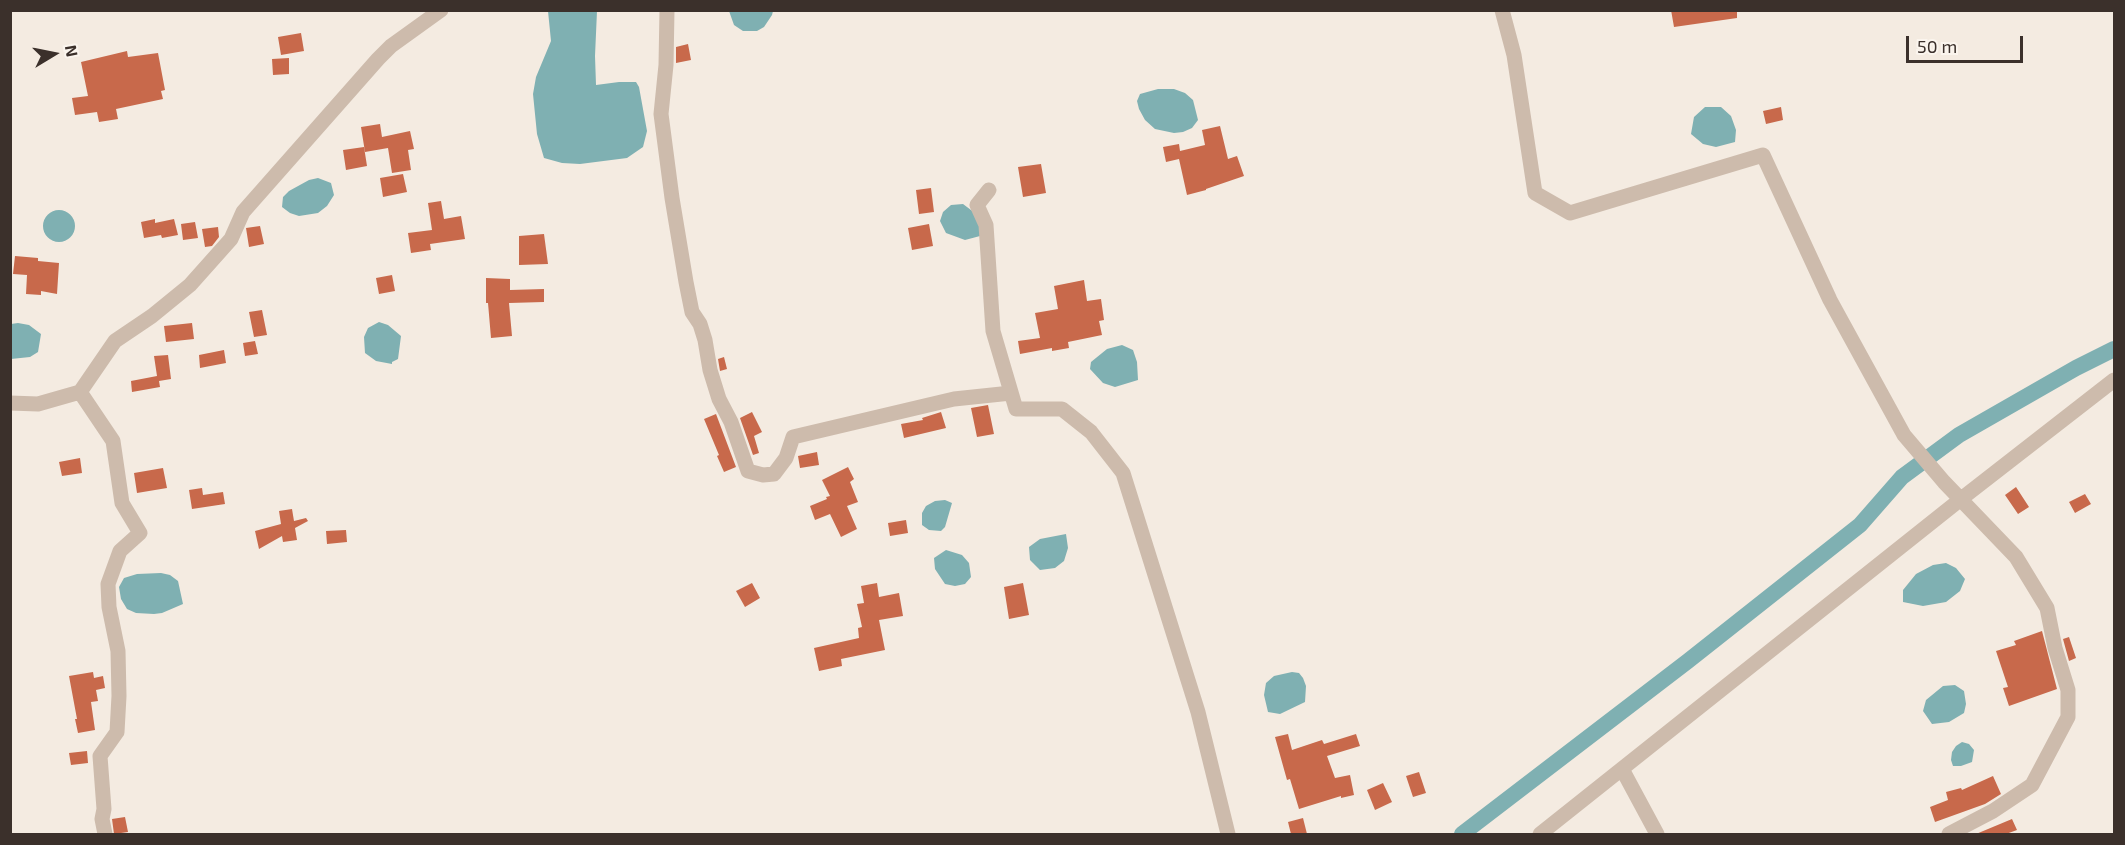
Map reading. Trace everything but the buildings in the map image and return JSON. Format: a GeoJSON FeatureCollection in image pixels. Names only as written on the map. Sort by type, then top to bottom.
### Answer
{"type":"FeatureCollection","features":[{"type":"Feature","properties":{"kind":"street"},"geometry":{"type":"LineString","coordinates":[[10,403],[38,404],[80,392],[115,341],[152,316],[197,277],[231,239],[243,212],[378,59],[441,10]]}},
{"type":"Feature","properties":{"kind":"street"},"geometry":{"type":"LineString","coordinates":[[667,10],[666,65],[661,114],[672,198],[692,312],[700,324],[719,399],[731,422],[748,471],[763,475],[774,474],[786,458],[793,437],[954,399],[1011,393]]}},
{"type":"Feature","properties":{"kind":"street"},"geometry":{"type":"LineString","coordinates":[[1502,10],[1514,55],[1535,193],[1570,213],[1763,155],[1830,300],[1904,435],[1944,482],[2016,557],[2047,608],[2055,648],[2068,690],[2068,717],[2032,785],[1993,811],[1949,834]]}},
{"type":"Feature","properties":{"kind":"street"},"geometry":{"type":"LineString","coordinates":[[989,190],[977,205],[986,225],[993,331],[1016,409],[1062,409],[1090,432],[1123,473],[1198,712],[1228,834]]}},
{"type":"Feature","properties":{"kind":"street"},"geometry":{"type":"LineString","coordinates":[[1540,834],[1961,499],[2115,380]]}},
{"type":"Feature","properties":{"kind":"street"},"geometry":{"type":"LineString","coordinates":[[80,392],[113,441],[122,503],[140,533],[120,551],[108,584],[118,651],[119,696],[117,732],[100,756],[104,809],[102,819],[105,834]]}},
{"type":"Feature","properties":{"kind":"street"},"geometry":{"type":"LineString","coordinates":[[1622,770],[1657,834]]}},
{"type":"Feature","properties":{"kind":"water"},"geometry":{"type":"Polygon","coordinates":[[[729,10],[773,11],[764,27],[757,31],[743,31],[734,25],[729,10]]]}},
{"type":"Feature","properties":{"kind":"water"},"geometry":{"type":"Polygon","coordinates":[[[548,11],[597,11],[596,85],[636,82],[639,87],[647,131],[643,147],[627,158],[580,164],[562,163],[544,158],[537,134],[533,94],[536,77],[551,41],[548,11]]]}},
{"type":"Feature","properties":{"kind":"water"},"geometry":{"type":"Polygon","coordinates":[[[1158,89],[1174,89],[1185,93],[1193,100],[1198,120],[1192,128],[1174,133],[1155,129],[1145,120],[1137,101],[1140,94],[1158,89]]]}},
{"type":"Feature","properties":{"kind":"water"},"geometry":{"type":"Polygon","coordinates":[[[1705,107],[1721,107],[1731,116],[1736,130],[1735,142],[1716,147],[1703,144],[1691,134],[1694,117],[1705,107]]]}},
{"type":"Feature","properties":{"kind":"water"},"geometry":{"type":"Polygon","coordinates":[[[318,178],[331,183],[334,195],[327,206],[318,213],[299,216],[282,207],[283,197],[289,191],[309,180],[318,178]]]}},
{"type":"Feature","properties":{"kind":"water"},"geometry":{"type":"Polygon","coordinates":[[[963,204],[975,213],[980,226],[980,236],[965,240],[946,233],[940,221],[943,212],[951,205],[963,204]]]}},
{"type":"Feature","properties":{"kind":"water"},"geometry":{"type":"Polygon","coordinates":[[[59,210],[70,215],[75,226],[70,237],[59,242],[48,237],[43,226],[48,215],[59,210]]]}},
{"type":"Feature","properties":{"kind":"water"},"geometry":{"type":"Polygon","coordinates":[[[379,322],[388,325],[401,336],[398,359],[392,364],[376,361],[365,353],[364,337],[368,328],[379,322]]]}},
{"type":"Feature","properties":{"kind":"water"},"geometry":{"type":"Polygon","coordinates":[[[11,324],[29,325],[41,334],[38,352],[30,357],[11,359],[11,324]]]}},
{"type":"Feature","properties":{"kind":"water"},"geometry":{"type":"Polygon","coordinates":[[[1122,345],[1133,350],[1137,362],[1138,380],[1115,387],[1103,383],[1090,369],[1091,362],[1107,349],[1122,345]]]}},
{"type":"Feature","properties":{"kind":"water"},"geometry":{"type":"Polygon","coordinates":[[[945,500],[952,503],[945,527],[941,531],[929,530],[922,525],[922,513],[926,506],[935,501],[945,500]]]}},
{"type":"Feature","properties":{"kind":"water"},"geometry":{"type":"Polygon","coordinates":[[[1066,534],[1068,548],[1064,561],[1055,568],[1040,570],[1030,560],[1029,547],[1040,539],[1066,534]]]}},
{"type":"Feature","properties":{"kind":"water"},"geometry":{"type":"Polygon","coordinates":[[[946,550],[962,555],[969,563],[971,577],[965,584],[955,586],[945,584],[935,569],[934,558],[946,550]]]}},
{"type":"Feature","properties":{"kind":"water"},"geometry":{"type":"Polygon","coordinates":[[[1946,563],[1956,568],[1965,579],[1960,591],[1946,602],[1923,606],[1903,602],[1903,590],[1916,574],[1933,565],[1946,563]]]}},
{"type":"Feature","properties":{"kind":"water"},"geometry":{"type":"Polygon","coordinates":[[[137,574],[170,575],[178,581],[183,604],[154,614],[136,613],[127,609],[121,599],[119,587],[124,578],[137,574]]]}},
{"type":"Feature","properties":{"kind":"water"},"geometry":{"type":"Polygon","coordinates":[[[1292,672],[1299,673],[1303,678],[1306,686],[1305,702],[1280,714],[1268,712],[1264,695],[1266,683],[1274,676],[1292,672]]]}},
{"type":"Feature","properties":{"kind":"water"},"geometry":{"type":"Polygon","coordinates":[[[1955,685],[1964,691],[1966,704],[1964,713],[1949,722],[1932,724],[1923,711],[1926,700],[1943,686],[1955,685]]]}},
{"type":"Feature","properties":{"kind":"water"},"geometry":{"type":"Polygon","coordinates":[[[1962,742],[1969,744],[1974,750],[1972,762],[1953,766],[1952,752],[1962,742]]]}},
{"type":"Feature","properties":{"kind":"waterway"},"geometry":{"type":"LineString","coordinates":[[1462,834],[1688,661],[1860,525],[1902,477],[1959,435],[2076,368],[2114,349]]}}]}
